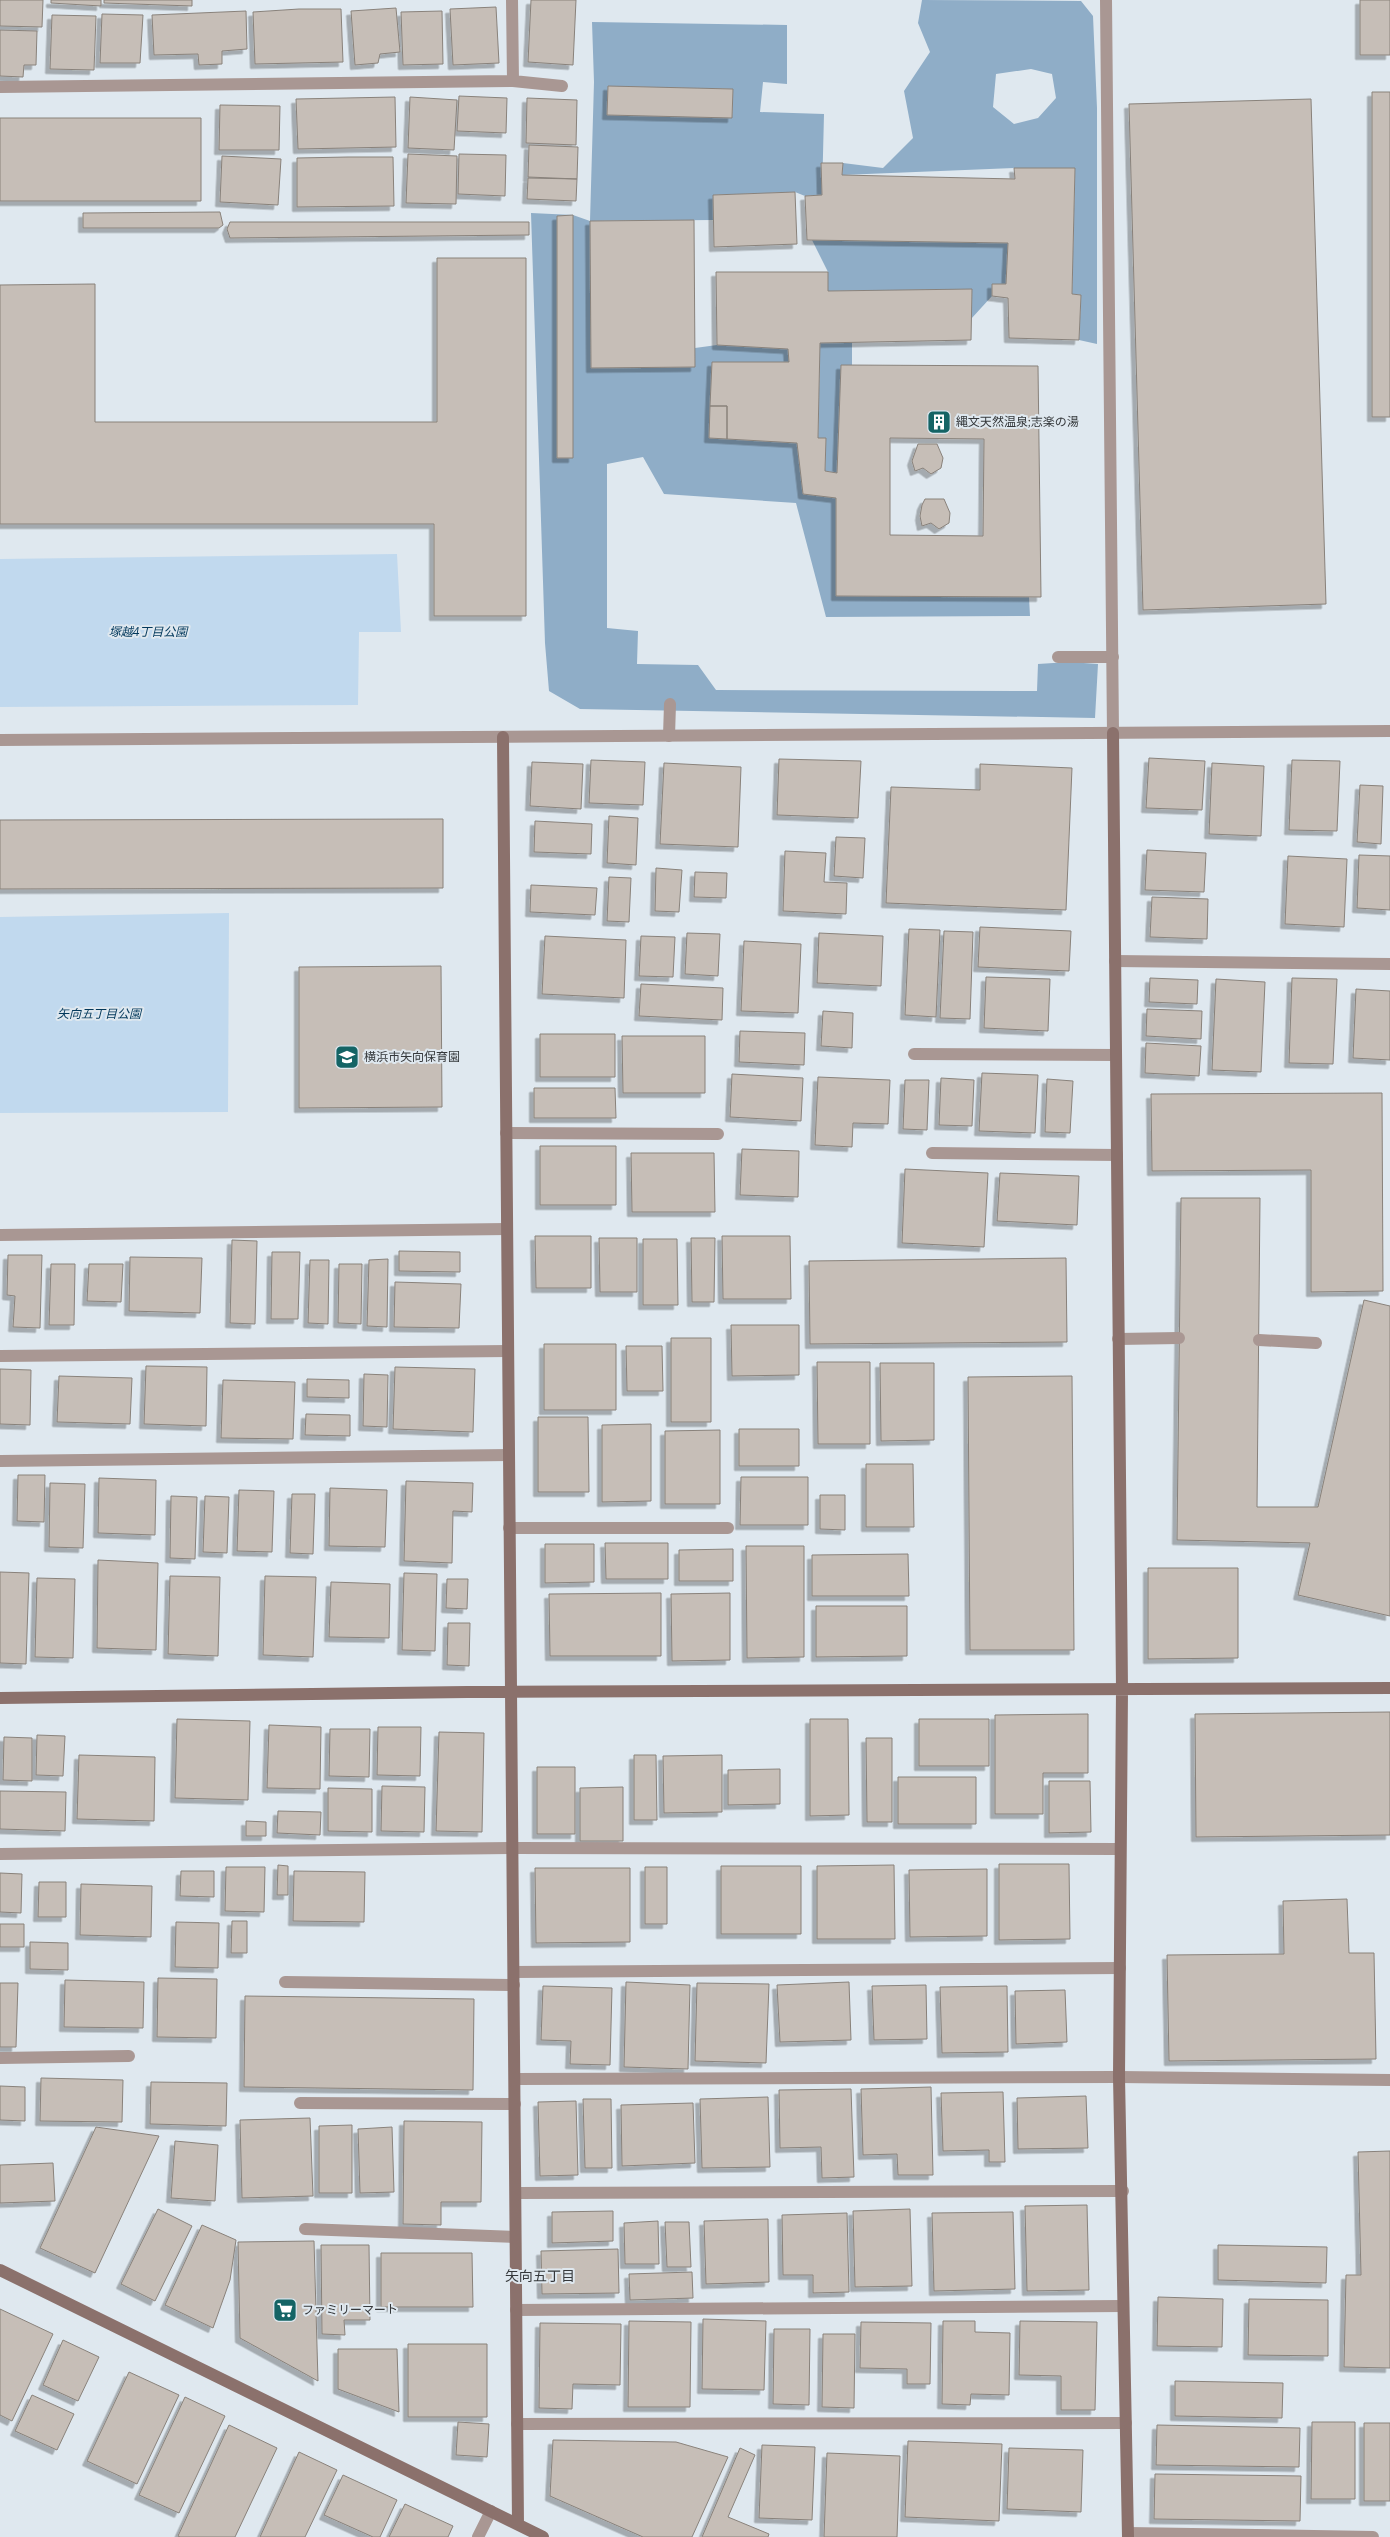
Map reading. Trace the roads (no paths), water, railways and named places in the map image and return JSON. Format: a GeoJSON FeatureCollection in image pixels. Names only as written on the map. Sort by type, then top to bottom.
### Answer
{"type":"FeatureCollection","features":[{"type":"Feature","properties":{"kind":"street"},"geometry":{"type":"LineString","coordinates":[[512,0],[513,81]]}},
{"type":"Feature","properties":{"kind":"street"},"geometry":{"type":"LineString","coordinates":[[1106,0],[1122,1689],[1119,2077],[1123,2191],[1123,2306],[1128,2535],[1373,2537]]}},
{"type":"Feature","properties":{"kind":"street"},"geometry":{"type":"LineString","coordinates":[[0,87],[513,81],[562,86]]}},
{"type":"Feature","properties":{"kind":"street"},"geometry":{"type":"LineString","coordinates":[[1058,658],[1113,657]]}},
{"type":"Feature","properties":{"kind":"street"},"geometry":{"type":"LineString","coordinates":[[669,736],[670,704]]}},
{"type":"Feature","properties":{"kind":"street"},"geometry":{"type":"LineString","coordinates":[[0,740],[1390,731]]}},
{"type":"Feature","properties":{"kind":"street"},"geometry":{"type":"LineString","coordinates":[[503,737],[518,2524]]}},
{"type":"Feature","properties":{"kind":"street"},"geometry":{"type":"LineString","coordinates":[[1115,960],[1390,964]]}},
{"type":"Feature","properties":{"kind":"street"},"geometry":{"type":"LineString","coordinates":[[914,1054],[1116,1055]]}},
{"type":"Feature","properties":{"kind":"street"},"geometry":{"type":"LineString","coordinates":[[506,1133],[718,1134]]}},
{"type":"Feature","properties":{"kind":"street"},"geometry":{"type":"LineString","coordinates":[[932,1153],[1117,1156]]}},
{"type":"Feature","properties":{"kind":"street"},"geometry":{"type":"LineString","coordinates":[[0,1236],[507,1229]]}},
{"type":"Feature","properties":{"kind":"street"},"geometry":{"type":"LineString","coordinates":[[1118,1339],[1179,1338]]}},
{"type":"Feature","properties":{"kind":"street"},"geometry":{"type":"LineString","coordinates":[[1259,1340],[1316,1343]]}},
{"type":"Feature","properties":{"kind":"street"},"geometry":{"type":"LineString","coordinates":[[0,1356],[508,1351]]}},
{"type":"Feature","properties":{"kind":"street"},"geometry":{"type":"LineString","coordinates":[[0,1461],[509,1455]]}},
{"type":"Feature","properties":{"kind":"street"},"geometry":{"type":"LineString","coordinates":[[509,1528],[728,1528]]}},
{"type":"Feature","properties":{"kind":"street"},"geometry":{"type":"LineString","coordinates":[[0,1698],[512,1692],[1390,1688]]}},
{"type":"Feature","properties":{"kind":"street"},"geometry":{"type":"LineString","coordinates":[[0,1854],[513,1848],[1120,1849]]}},
{"type":"Feature","properties":{"kind":"street"},"geometry":{"type":"LineString","coordinates":[[514,1972],[1120,1968]]}},
{"type":"Feature","properties":{"kind":"street"},"geometry":{"type":"LineString","coordinates":[[285,1982],[514,1985]]}},
{"type":"Feature","properties":{"kind":"street"},"geometry":{"type":"LineString","coordinates":[[0,2058],[129,2056]]}},
{"type":"Feature","properties":{"kind":"street"},"geometry":{"type":"LineString","coordinates":[[515,2079],[1119,2077],[1390,2080]]}},
{"type":"Feature","properties":{"kind":"street"},"geometry":{"type":"LineString","coordinates":[[300,2104],[515,2104]]}},
{"type":"Feature","properties":{"kind":"street"},"geometry":{"type":"LineString","coordinates":[[516,2193],[1123,2191]]}},
{"type":"Feature","properties":{"kind":"street"},"geometry":{"type":"LineString","coordinates":[[306,2229],[516,2237]]}},
{"type":"Feature","properties":{"kind":"street"},"geometry":{"type":"LineString","coordinates":[[0,2270],[543,2537]]}},
{"type":"Feature","properties":{"kind":"street"},"geometry":{"type":"LineString","coordinates":[[516,2310],[1123,2306]]}},
{"type":"Feature","properties":{"kind":"street"},"geometry":{"type":"LineString","coordinates":[[517,2424],[1126,2423]]}},
{"type":"Feature","properties":{"kind":"street"},"geometry":{"type":"LineString","coordinates":[[478,2537],[491,2511]]}},
{"type":"Feature","properties":{"kind":"place","name":"縄文天然温泉;志楽の湯"},"geometry":{"type":"Point","coordinates":[939,422]}},
{"type":"Feature","properties":{"kind":"place","name":"横浜市矢向保育園"},"geometry":{"type":"Point","coordinates":[347,1057]}},
{"type":"Feature","properties":{"kind":"place","name":"ファミリーマート"},"geometry":{"type":"Point","coordinates":[285,2310]}},
{"type":"Feature","properties":{"kind":"district","name":"矢向五丁目"},"geometry":{"type":"Point","coordinates":[540,2276]}},
{"type":"Feature","properties":{"kind":"park label","name":"塚越4丁目公園"},"geometry":{"type":"Point","coordinates":[148,632]}},
{"type":"Feature","properties":{"kind":"park label","name":"矢向五丁目公園"},"geometry":{"type":"Point","coordinates":[99,1014]}}]}
